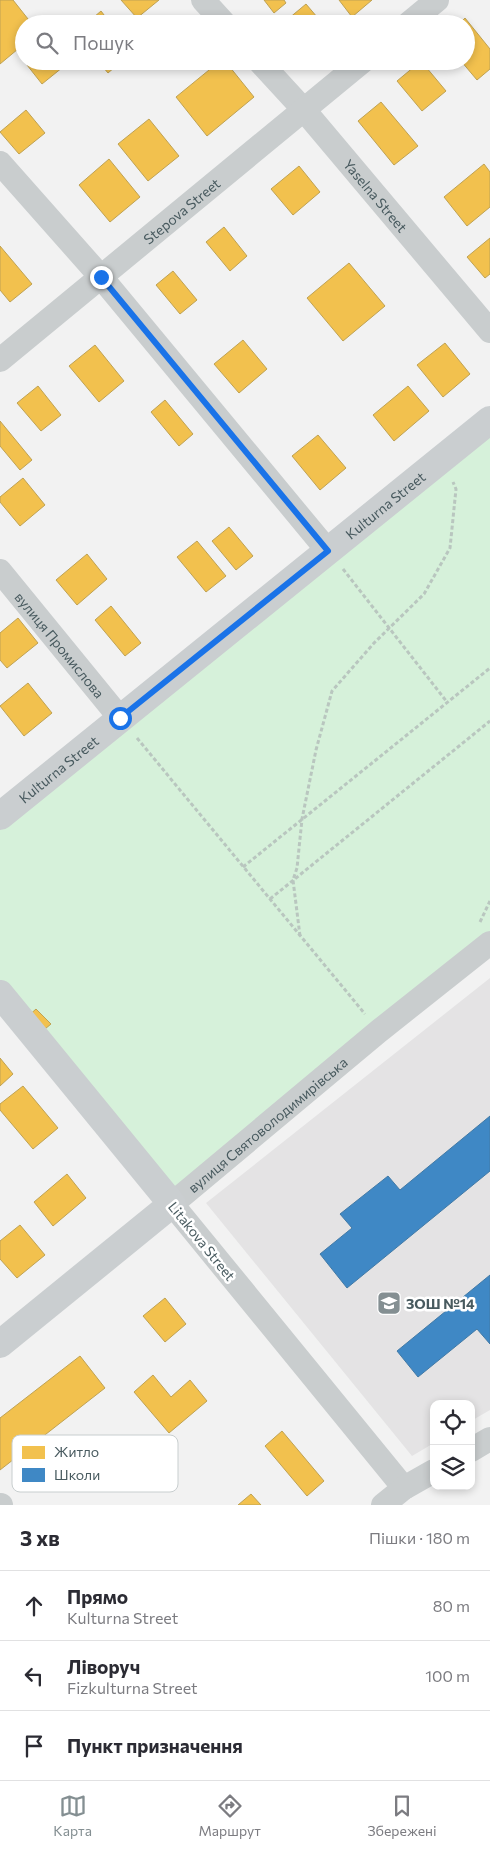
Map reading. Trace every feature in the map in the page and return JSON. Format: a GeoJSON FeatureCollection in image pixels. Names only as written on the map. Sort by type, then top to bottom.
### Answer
{"type":"FeatureCollection","features":[{"type":"Feature","properties":{"kind":"street"},"geometry":{"type":"LineString","coordinates":[[203,0],[217,15]]}},
{"type":"Feature","properties":{"kind":"street"},"geometry":{"type":"LineString","coordinates":[[419,15],[437,0]]}},
{"type":"Feature","properties":{"kind":"street","name":"Yaselna Street"},"geometry":{"type":"LineString","coordinates":[[267,70],[304,110],[490,331]]}},
{"type":"Feature","properties":{"kind":"street","name":"Stepova Street"},"geometry":{"type":"LineString","coordinates":[[0,360],[352,70]]}},
{"type":"Feature","properties":{"kind":"street"},"geometry":{"type":"LineString","coordinates":[[0,163],[101,277],[328,551]]}},
{"type":"Feature","properties":{"kind":"street","name":"Kulturna Street"},"geometry":{"type":"LineString","coordinates":[[0,816],[490,420]]}},
{"type":"Feature","properties":{"kind":"street","name":"вулиця Промислова"},"geometry":{"type":"LineString","coordinates":[[0,571],[120,718]]}},
{"type":"Feature","properties":{"kind":"street","name":"вулиця Святоволодимирівська"},"geometry":{"type":"LineString","coordinates":[[0,1344],[172,1204],[379,1030],[490,942]]}},
{"type":"Feature","properties":{"kind":"street","name":"Litakova Street"},"geometry":{"type":"LineString","coordinates":[[0,994],[404,1488]]}},
{"type":"Feature","properties":{"kind":"street"},"geometry":{"type":"LineString","coordinates":[[475,1448],[490,1439]]}},
{"type":"Feature","properties":{"kind":"street"},"geometry":{"type":"LineString","coordinates":[[383,1505],[404,1488],[430,1473]]}},
{"type":"Feature","properties":{"kind":"path"},"geometry":{"type":"LineString","coordinates":[[300,936],[293,880],[302,819],[316,750],[332,691],[389,628],[424,594],[450,548],[456,489],[443,458]]}},
{"type":"Feature","properties":{"kind":"path"},"geometry":{"type":"LineString","coordinates":[[328,551],[447,702]]}},
{"type":"Feature","properties":{"kind":"path"},"geometry":{"type":"LineString","coordinates":[[243,867],[490,668]]}},
{"type":"Feature","properties":{"kind":"path"},"geometry":{"type":"LineString","coordinates":[[120,718],[379,1030]]}},
{"type":"Feature","properties":{"kind":"path"},"geometry":{"type":"LineString","coordinates":[[270,899],[490,721]]}},
{"type":"Feature","properties":{"kind":"shaded area","name":"ЗОШ №14"},"geometry":{"type":"Polygon","coordinates":[[[490,978],[490,1410],[475,1419],[475,1400],[430,1400],[430,1445],[412,1456],[206,1203],[490,978]]]}},
{"type":"Feature","properties":{"kind":"green space"},"geometry":{"type":"Polygon","coordinates":[[[490,420],[490,943],[172,1204],[0,994],[0,816],[490,420]]]}},
{"type":"Feature","properties":{"kind":"building: Житло"},"geometry":{"type":"Polygon","coordinates":[[[0,0],[13,0],[25,15],[15,15],[15,52],[0,64],[0,0]]]}},
{"type":"Feature","properties":{"kind":"building: Житло"},"geometry":{"type":"Polygon","coordinates":[[[121,0],[159,0],[141,15],[134,15],[121,0]]]}},
{"type":"Feature","properties":{"kind":"building: Житло"},"geometry":{"type":"Polygon","coordinates":[[[264,0],[284,0],[286,3],[274,13],[264,0]]]}},
{"type":"Feature","properties":{"kind":"building: Житло"},"geometry":{"type":"Polygon","coordinates":[[[339,0],[372,0],[354,15],[350,15],[339,0]]]}},
{"type":"Feature","properties":{"kind":"building: Житло"},"geometry":{"type":"Polygon","coordinates":[[[306,4],[315,15],[293,15],[306,4]]]}},
{"type":"Feature","properties":{"kind":"building: Житло"},"geometry":{"type":"Polygon","coordinates":[[[475,30],[490,49],[490,69],[477,80],[469,70],[475,70],[475,30]]]}},
{"type":"Feature","properties":{"kind":"building: Житло"},"geometry":{"type":"Polygon","coordinates":[[[31,70],[59,70],[42,84],[31,70]]]}},
{"type":"Feature","properties":{"kind":"building: Житло"},"geometry":{"type":"Polygon","coordinates":[[[209,70],[232,70],[254,97],[207,136],[176,97],[209,70]]]}},
{"type":"Feature","properties":{"kind":"building: Житло"},"geometry":{"type":"Polygon","coordinates":[[[410,70],[428,70],[446,91],[422,111],[397,81],[410,70]]]}},
{"type":"Feature","properties":{"kind":"building: Житло"},"geometry":{"type":"Polygon","coordinates":[[[381,102],[418,146],[394,165],[358,121],[381,102]]]}},
{"type":"Feature","properties":{"kind":"building: Житло"},"geometry":{"type":"Polygon","coordinates":[[[26,110],[45,133],[19,154],[0,132],[26,110]]]}},
{"type":"Feature","properties":{"kind":"building: Житло"},"geometry":{"type":"Polygon","coordinates":[[[149,119],[179,156],[148,181],[118,144],[149,119]]]}},
{"type":"Feature","properties":{"kind":"building: Житло"},"geometry":{"type":"Polygon","coordinates":[[[109,159],[140,197],[110,222],[79,185],[109,159]]]}},
{"type":"Feature","properties":{"kind":"building: Житло"},"geometry":{"type":"Polygon","coordinates":[[[484,164],[490,172],[490,207],[467,226],[444,197],[484,164]]]}},
{"type":"Feature","properties":{"kind":"building: Житло"},"geometry":{"type":"Polygon","coordinates":[[[299,166],[320,192],[293,215],[271,189],[299,166]]]}},
{"type":"Feature","properties":{"kind":"building: Житло"},"geometry":{"type":"Polygon","coordinates":[[[224,227],[247,256],[230,271],[206,242],[224,227]]]}},
{"type":"Feature","properties":{"kind":"building: Житло"},"geometry":{"type":"Polygon","coordinates":[[[490,238],[490,274],[485,278],[467,257],[490,238]]]}},
{"type":"Feature","properties":{"kind":"building: Житло"},"geometry":{"type":"Polygon","coordinates":[[[0,246],[32,284],[10,302],[0,290],[0,246]]]}},
{"type":"Feature","properties":{"kind":"building: Житло"},"geometry":{"type":"Polygon","coordinates":[[[349,263],[385,306],[343,341],[307,298],[349,263]]]}},
{"type":"Feature","properties":{"kind":"building: Житло"},"geometry":{"type":"Polygon","coordinates":[[[173,271],[197,300],[180,314],[156,285],[173,271]]]}},
{"type":"Feature","properties":{"kind":"building: Житло"},"geometry":{"type":"Polygon","coordinates":[[[243,340],[267,369],[239,393],[214,364],[243,340]]]}},
{"type":"Feature","properties":{"kind":"building: Житло"},"geometry":{"type":"Polygon","coordinates":[[[445,343],[470,374],[443,397],[417,365],[445,343]]]}},
{"type":"Feature","properties":{"kind":"building: Житло"},"geometry":{"type":"Polygon","coordinates":[[[95,345],[124,381],[99,402],[69,366],[95,345]]]}},
{"type":"Feature","properties":{"kind":"building: Житло"},"geometry":{"type":"Polygon","coordinates":[[[38,386],[61,415],[41,431],[17,403],[38,386]]]}},
{"type":"Feature","properties":{"kind":"building: Житло"},"geometry":{"type":"Polygon","coordinates":[[[408,386],[429,411],[394,441],[373,415],[408,386]]]}},
{"type":"Feature","properties":{"kind":"building: Житло"},"geometry":{"type":"Polygon","coordinates":[[[165,400],[193,434],[179,446],[151,412],[165,400]]]}},
{"type":"Feature","properties":{"kind":"building: Житло"},"geometry":{"type":"Polygon","coordinates":[[[0,421],[32,460],[20,470],[0,446],[0,421]]]}},
{"type":"Feature","properties":{"kind":"building: Житло"},"geometry":{"type":"Polygon","coordinates":[[[318,435],[346,468],[320,490],[292,456],[318,435]]]}},
{"type":"Feature","properties":{"kind":"building: Житло"},"geometry":{"type":"Polygon","coordinates":[[[23,478],[45,505],[20,526],[0,502],[0,497],[23,478]]]}},
{"type":"Feature","properties":{"kind":"building: Житло"},"geometry":{"type":"Polygon","coordinates":[[[229,527],[253,556],[236,570],[212,541],[229,527]]]}},
{"type":"Feature","properties":{"kind":"building: Житло"},"geometry":{"type":"Polygon","coordinates":[[[197,541],[226,576],[206,592],[177,557],[197,541]]]}},
{"type":"Feature","properties":{"kind":"building: Житло"},"geometry":{"type":"Polygon","coordinates":[[[87,554],[107,579],[77,605],[56,580],[87,554]]]}},
{"type":"Feature","properties":{"kind":"building: Житло"},"geometry":{"type":"Polygon","coordinates":[[[111,606],[141,643],[125,656],[95,620],[111,606]]]}},
{"type":"Feature","properties":{"kind":"building: Житло"},"geometry":{"type":"Polygon","coordinates":[[[18,618],[38,643],[7,668],[0,660],[0,633],[18,618]]]}},
{"type":"Feature","properties":{"kind":"building: Житло"},"geometry":{"type":"Polygon","coordinates":[[[28,683],[52,713],[24,736],[0,706],[28,683]]]}},
{"type":"Feature","properties":{"kind":"building: Житло"},"geometry":{"type":"Polygon","coordinates":[[[36,1009],[51,1024],[39,1034],[26,1018],[36,1009]]]}},
{"type":"Feature","properties":{"kind":"building: Житло"},"geometry":{"type":"Polygon","coordinates":[[[0,1058],[13,1074],[0,1086],[0,1058]]]}},
{"type":"Feature","properties":{"kind":"building: Житло"},"geometry":{"type":"Polygon","coordinates":[[[23,1086],[58,1128],[33,1149],[0,1110],[0,1104],[23,1086]]]}},
{"type":"Feature","properties":{"kind":"building: Житло"},"geometry":{"type":"Polygon","coordinates":[[[67,1174],[86,1198],[53,1226],[34,1202],[67,1174]]]}},
{"type":"Feature","properties":{"kind":"building: Житло"},"geometry":{"type":"Polygon","coordinates":[[[20,1225],[45,1255],[17,1278],[0,1259],[0,1241],[20,1225]]]}},
{"type":"Feature","properties":{"kind":"building: Житло"},"geometry":{"type":"Polygon","coordinates":[[[165,1298],[186,1324],[165,1342],[143,1316],[165,1298]]]}},
{"type":"Feature","properties":{"kind":"building: Житло"},"geometry":{"type":"Polygon","coordinates":[[[80,1356],[105,1388],[45,1435],[12,1435],[12,1461],[0,1470],[0,1418],[80,1356]]]}},
{"type":"Feature","properties":{"kind":"building: Житло"},"geometry":{"type":"Polygon","coordinates":[[[153,1375],[171,1397],[190,1380],[207,1401],[169,1433],[134,1392],[153,1375]]]}},
{"type":"Feature","properties":{"kind":"building: Житло"},"geometry":{"type":"Polygon","coordinates":[[[282,1431],[324,1481],[307,1496],[265,1446],[282,1431]]]}},
{"type":"Feature","properties":{"kind":"building: Житло"},"geometry":{"type":"Polygon","coordinates":[[[251,1494],[261,1505],[238,1505],[251,1494]]]}},
{"type":"Feature","properties":{"kind":"building: Школи"},"geometry":{"type":"Polygon","coordinates":[[[490,1116],[490,1171],[347,1288],[320,1254],[352,1228],[340,1214],[388,1176],[400,1190],[490,1116]]]}},
{"type":"Feature","properties":{"kind":"building: Школи"},"geometry":{"type":"Polygon","coordinates":[[[490,1275],[490,1344],[477,1329],[418,1377],[397,1351],[490,1275]]]}},
{"type":"Feature","properties":{"kind":"place","name":"ЗОШ №14"},"geometry":{"type":"Point","coordinates":[389,1303]}},
{"type":"Feature","properties":{"kind":"route"},"geometry":{"type":"LineString","coordinates":[[101,277],[328,551],[120,718]]}}]}
